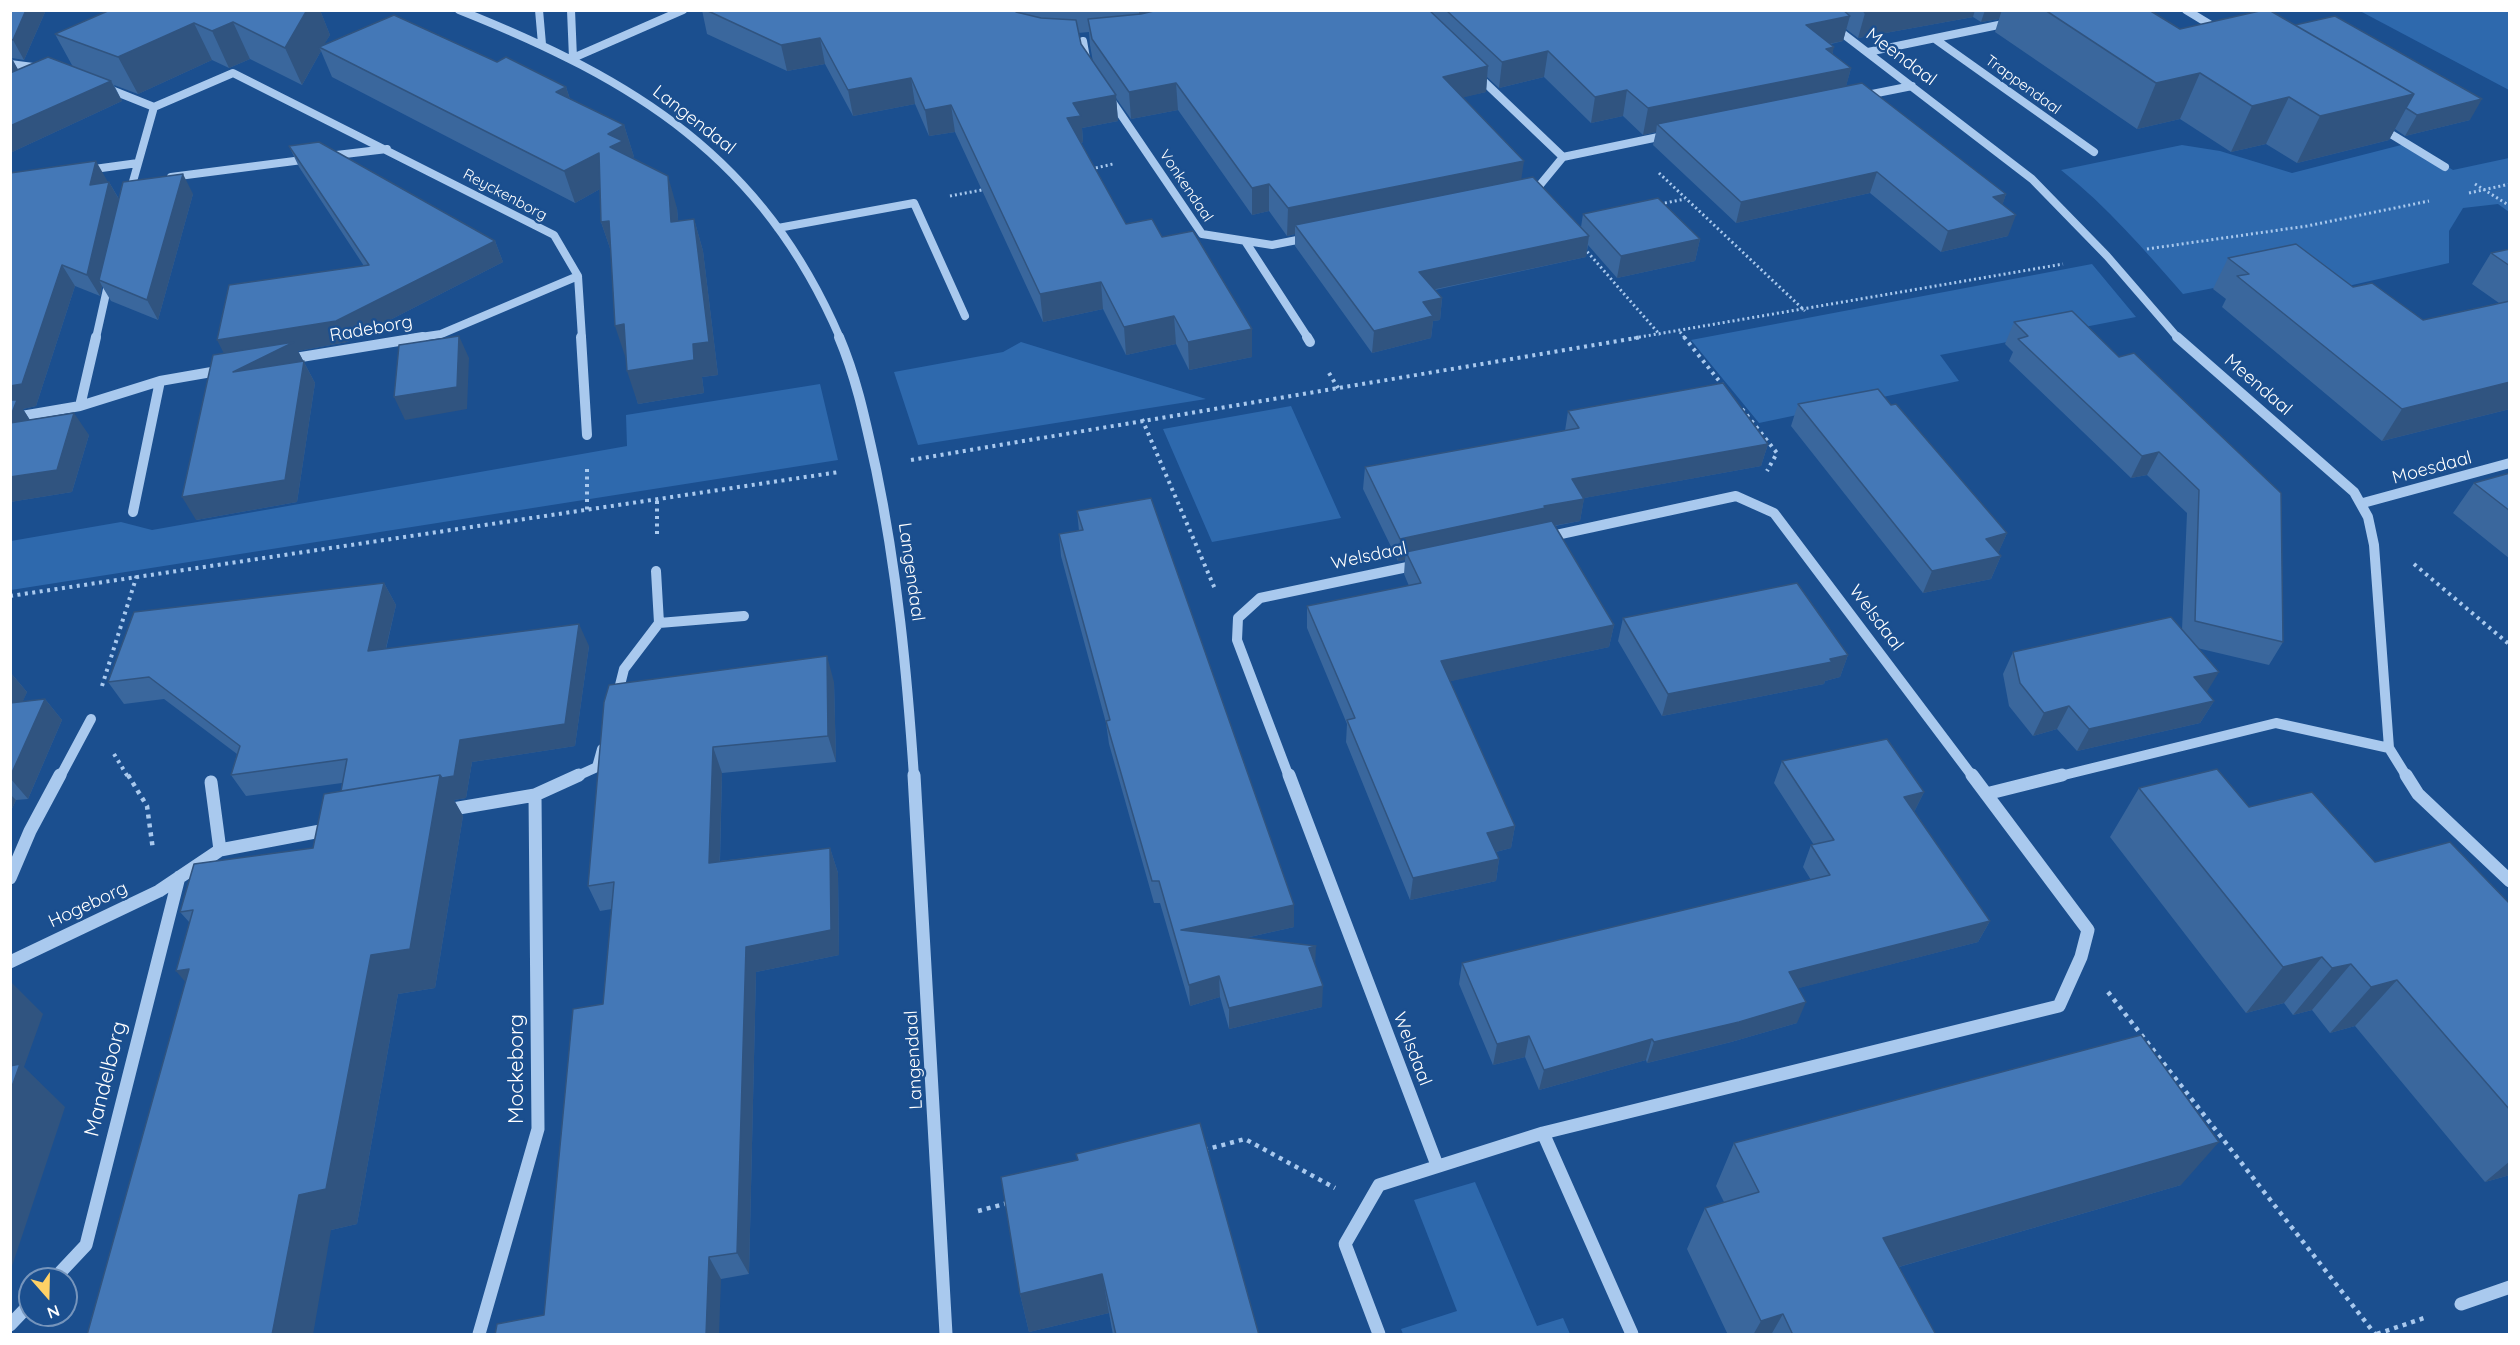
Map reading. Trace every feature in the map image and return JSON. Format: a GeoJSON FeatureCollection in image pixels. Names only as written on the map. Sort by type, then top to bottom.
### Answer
{"type":"FeatureCollection","features":[{"type":"Feature","properties":{"kind":"street","name":"Langendaal"},"geometry":{"type":"LineString","coordinates":[[459,10],[573,58],[648,103],[738,177],[778,228],[824,304],[854,375],[888,523],[902,626],[913,740],[946,1335]]}},
{"type":"Feature","properties":{"kind":"street"},"geometry":{"type":"LineString","coordinates":[[538,10],[542,44]]}},
{"type":"Feature","properties":{"kind":"street"},"geometry":{"type":"LineString","coordinates":[[571,10],[573,58],[683,10]]}},
{"type":"Feature","properties":{"kind":"street","name":"Meendaal"},"geometry":{"type":"LineString","coordinates":[[1812,10],[2032,179],[2106,255],[2181,342],[2343,480],[2363,504],[2374,545],[2389,748],[2418,794],[2510,881]]}},
{"type":"Feature","properties":{"kind":"street"},"geometry":{"type":"LineString","coordinates":[[2186,10],[2230,37]]}},
{"type":"Feature","properties":{"kind":"street","name":"Trappendaal"},"geometry":{"type":"LineString","coordinates":[[1868,52],[2021,21]]}},
{"type":"Feature","properties":{"kind":"street"},"geometry":{"type":"LineString","coordinates":[[1073,41],[1095,39]]}},
{"type":"Feature","properties":{"kind":"street","name":"Trappendaal"},"geometry":{"type":"LineString","coordinates":[[1935,39],[2094,152]]}},
{"type":"Feature","properties":{"kind":"street"},"geometry":{"type":"LineString","coordinates":[[1083,41],[1088,67],[1094,76]]}},
{"type":"Feature","properties":{"kind":"street"},"geometry":{"type":"LineString","coordinates":[[10,64],[45,69]]}},
{"type":"Feature","properties":{"kind":"street"},"geometry":{"type":"LineString","coordinates":[[1468,67],[1563,156]]}},
{"type":"Feature","properties":{"kind":"street","name":"Reyckenborg"},"geometry":{"type":"LineString","coordinates":[[154,107],[233,73],[388,148],[554,235],[578,276],[587,435]]}},
{"type":"Feature","properties":{"kind":"street"},"geometry":{"type":"LineString","coordinates":[[98,85],[154,107],[127,205]]}},
{"type":"Feature","properties":{"kind":"street","name":"Vonkendaal"},"geometry":{"type":"LineString","coordinates":[[1100,85],[1202,234],[1272,245],[1318,236]]}},
{"type":"Feature","properties":{"kind":"street"},"geometry":{"type":"LineString","coordinates":[[1855,97],[1912,86]]}},
{"type":"Feature","properties":{"kind":"street"},"geometry":{"type":"LineString","coordinates":[[2374,123],[2445,167]]}},
{"type":"Feature","properties":{"kind":"street"},"geometry":{"type":"LineString","coordinates":[[1523,194],[1535,191],[1563,156],[1674,134]]}},
{"type":"Feature","properties":{"kind":"street"},"geometry":{"type":"LineString","coordinates":[[167,178],[388,148]]}},
{"type":"Feature","properties":{"kind":"street"},"geometry":{"type":"LineString","coordinates":[[80,171],[138,163]]}},
{"type":"Feature","properties":{"kind":"street"},"geometry":{"type":"LineString","coordinates":[[132,183],[144,181]]}},
{"type":"Feature","properties":{"kind":"street"},"geometry":{"type":"LineString","coordinates":[[778,228],[914,203],[965,316]]}},
{"type":"Feature","properties":{"kind":"street"},"geometry":{"type":"LineString","coordinates":[[1245,242],[1310,342]]}},
{"type":"Feature","properties":{"kind":"street"},"geometry":{"type":"LineString","coordinates":[[80,406],[111,272]]}},
{"type":"Feature","properties":{"kind":"street","name":"Radeborg"},"geometry":{"type":"LineString","coordinates":[[277,361],[441,334],[578,276]]}},
{"type":"Feature","properties":{"kind":"street"},"geometry":{"type":"LineString","coordinates":[[10,418],[80,406],[160,381],[230,369]]}},
{"type":"Feature","properties":{"kind":"street"},"geometry":{"type":"LineString","coordinates":[[133,512],[160,381]]}},
{"type":"Feature","properties":{"kind":"street","name":"Moesdaal"},"geometry":{"type":"LineString","coordinates":[[2363,504],[2510,463]]}},
{"type":"Feature","properties":{"kind":"street","name":"Welsdaal"},"geometry":{"type":"LineString","coordinates":[[1379,1335],[1345,1244],[1379,1185],[1543,1133],[2059,1006],[2081,957],[2088,930],[1774,513],[1736,496],[1539,539]]}},
{"type":"Feature","properties":{"kind":"street","name":"Welsdaal"},"geometry":{"type":"LineString","coordinates":[[1434,561],[1260,598],[1238,618],[1237,640],[1437,1165]]}},
{"type":"Feature","properties":{"kind":"street"},"geometry":{"type":"LineString","coordinates":[[612,713],[624,669],[659,623],[656,571]]}},
{"type":"Feature","properties":{"kind":"street"},"geometry":{"type":"LineString","coordinates":[[659,623],[744,616]]}},
{"type":"Feature","properties":{"kind":"street"},"geometry":{"type":"LineString","coordinates":[[10,878],[30,831],[91,719]]}},
{"type":"Feature","properties":{"kind":"street"},"geometry":{"type":"LineString","coordinates":[[1986,794],[2276,723],[2389,748]]}},
{"type":"Feature","properties":{"kind":"street"},"geometry":{"type":"LineString","coordinates":[[431,812],[535,795],[597,767],[606,735]]}},
{"type":"Feature","properties":{"kind":"street"},"geometry":{"type":"LineString","coordinates":[[211,782],[220,850]]}},
{"type":"Feature","properties":{"kind":"street","name":"Mockeborg"},"geometry":{"type":"LineString","coordinates":[[479,1335],[538,1129],[535,795]]}},
{"type":"Feature","properties":{"kind":"street"},"geometry":{"type":"LineString","coordinates":[[179,878],[220,850],[339,827]]}},
{"type":"Feature","properties":{"kind":"street","name":"Hogeborg"},"geometry":{"type":"LineString","coordinates":[[10,962],[159,891],[179,878]]}},
{"type":"Feature","properties":{"kind":"street","name":"Mandelborg"},"geometry":{"type":"LineString","coordinates":[[65,1267],[86,1245],[179,878]]}},
{"type":"Feature","properties":{"kind":"street"},"geometry":{"type":"LineString","coordinates":[[1543,1133],[1632,1335]]}},
{"type":"Feature","properties":{"kind":"street"},"geometry":{"type":"LineString","coordinates":[[2461,1304],[2510,1287]]}},
{"type":"Feature","properties":{"kind":"path"},"geometry":{"type":"LineString","coordinates":[[1629,143],[1805,311]]}},
{"type":"Feature","properties":{"kind":"path"},"geometry":{"type":"LineString","coordinates":[[1083,170],[1151,157]]}},
{"type":"Feature","properties":{"kind":"path"},"geometry":{"type":"LineString","coordinates":[[2445,167],[2510,206]]}},
{"type":"Feature","properties":{"kind":"path"},"geometry":{"type":"LineString","coordinates":[[2463,194],[2510,184]]}},
{"type":"Feature","properties":{"kind":"path"},"geometry":{"type":"LineString","coordinates":[[914,203],[993,188]]}},
{"type":"Feature","properties":{"kind":"path"},"geometry":{"type":"LineString","coordinates":[[1653,206],[1686,198]]}},
{"type":"Feature","properties":{"kind":"path"},"geometry":{"type":"LineString","coordinates":[[10,596],[876,466],[1142,419],[1805,311],[2106,255],[2307,226],[2440,199]]}},
{"type":"Feature","properties":{"kind":"path"},"geometry":{"type":"LineString","coordinates":[[1579,242],[1660,335]]}},
{"type":"Feature","properties":{"kind":"path"},"geometry":{"type":"LineString","coordinates":[[1680,331],[1725,387]]}},
{"type":"Feature","properties":{"kind":"path"},"geometry":{"type":"LineString","coordinates":[[1739,406],[1777,453],[1749,502]]}},
{"type":"Feature","properties":{"kind":"path"},"geometry":{"type":"LineString","coordinates":[[1142,419],[1237,640]]}},
{"type":"Feature","properties":{"kind":"path"},"geometry":{"type":"LineString","coordinates":[[2374,545],[2402,555],[2510,645]]}},
{"type":"Feature","properties":{"kind":"path"},"geometry":{"type":"LineString","coordinates":[[2081,957],[2376,1335],[2461,1304]]}},
{"type":"Feature","properties":{"kind":"path"},"geometry":{"type":"LineString","coordinates":[[1200,1151],[1245,1139],[1367,1206]]}},
{"type":"Feature","properties":{"kind":"path"},"geometry":{"type":"LineString","coordinates":[[939,1221],[1019,1200]]}},
{"type":"Feature","properties":{"kind":"shaded area"},"geometry":{"type":"Polygon","coordinates":[[[2360,11],[2509,11],[2509,90],[2360,11]]]}},
{"type":"Feature","properties":{"kind":"shaded area"},"geometry":{"type":"Polygon","coordinates":[[[2409,143],[2453,170],[2509,158],[2509,212],[2498,204],[2463,208],[2449,231],[2449,263],[2348,286],[2321,267],[2183,294],[2110,214],[2061,170],[2182,145],[2220,151],[2292,173],[2409,143]]]}},
{"type":"Feature","properties":{"kind":"shaded area"},"geometry":{"type":"Polygon","coordinates":[[[2092,264],[2136,317],[1940,355],[1959,381],[1759,423],[1691,340],[2092,264]]]}},
{"type":"Feature","properties":{"kind":"shaded area"},"geometry":{"type":"Polygon","coordinates":[[[1021,342],[1206,399],[918,445],[894,372],[1003,352],[1021,342]]]}},
{"type":"Feature","properties":{"kind":"shaded area"},"geometry":{"type":"Polygon","coordinates":[[[820,384],[838,460],[11,590],[11,541],[121,522],[152,530],[627,446],[626,415],[820,384]]]}},
{"type":"Feature","properties":{"kind":"shaded area"},"geometry":{"type":"Polygon","coordinates":[[[1291,406],[1341,518],[1212,542],[1163,429],[1291,406]]]}},
{"type":"Feature","properties":{"kind":"shaded area"},"geometry":{"type":"Polygon","coordinates":[[[1475,1182],[1537,1326],[1563,1318],[1570,1334],[1403,1334],[1401,1329],[1457,1311],[1414,1200],[1475,1182]]]}},
{"type":"Feature","properties":{"kind":"building"},"geometry":{"type":"Polygon","coordinates":[[[10,10],[26,10],[13,40],[10,39],[10,10]]]}},
{"type":"Feature","properties":{"kind":"building"},"geometry":{"type":"Polygon","coordinates":[[[110,10],[307,10],[285,48],[233,22],[212,31],[194,23],[118,57],[55,34],[110,10]]]}},
{"type":"Feature","properties":{"kind":"building"},"geometry":{"type":"Polygon","coordinates":[[[706,10],[1015,10],[1041,18],[1076,20],[1081,44],[1116,95],[1073,103],[1081,116],[1067,118],[1126,224],[1152,219],[1162,237],[1193,231],[1252,329],[1188,342],[1174,316],[1124,327],[1101,282],[1040,294],[951,105],[925,110],[911,78],[848,90],[820,38],[781,45],[706,10]]]}},
{"type":"Feature","properties":{"kind":"building"},"geometry":{"type":"Polygon","coordinates":[[[1158,10],[1429,10],[1488,66],[1443,77],[1524,161],[1288,208],[1269,184],[1252,188],[1176,83],[1129,92],[1092,39],[1088,19],[1158,10]]]}},
{"type":"Feature","properties":{"kind":"building"},"geometry":{"type":"Polygon","coordinates":[[[1446,10],[1843,10],[1850,16],[1806,25],[1834,47],[1826,49],[1851,68],[1648,108],[1627,90],[1595,97],[1548,51],[1502,62],[1446,10]]]}},
{"type":"Feature","properties":{"kind":"building"},"geometry":{"type":"Polygon","coordinates":[[[2045,10],[2149,10],[2180,29],[2269,10],[2414,94],[2320,116],[2289,97],[2252,106],[2200,73],[2156,83],[2045,10]]]}},
{"type":"Feature","properties":{"kind":"building"},"geometry":{"type":"Polygon","coordinates":[[[394,15],[497,62],[506,57],[566,87],[556,92],[624,125],[608,134],[623,141],[610,147],[668,176],[671,222],[694,219],[709,342],[693,344],[694,360],[627,371],[624,324],[615,326],[609,221],[601,222],[599,153],[564,171],[319,47],[394,15]]]}},
{"type":"Feature","properties":{"kind":"building"},"geometry":{"type":"Polygon","coordinates":[[[2335,16],[2482,99],[2417,115],[2406,108],[2414,94],[2295,25],[2335,16]]]}},
{"type":"Feature","properties":{"kind":"building"},"geometry":{"type":"Polygon","coordinates":[[[48,57],[111,81],[10,126],[10,73],[48,57]]]}},
{"type":"Feature","properties":{"kind":"building"},"geometry":{"type":"Polygon","coordinates":[[[1862,83],[2006,194],[1993,197],[2016,215],[1948,231],[1877,172],[1741,202],[1657,124],[1862,83]]]}},
{"type":"Feature","properties":{"kind":"building"},"geometry":{"type":"Polygon","coordinates":[[[319,142],[495,241],[336,321],[217,340],[229,285],[369,265],[289,146],[319,142]]]}},
{"type":"Feature","properties":{"kind":"building"},"geometry":{"type":"Polygon","coordinates":[[[96,161],[90,185],[109,182],[87,275],[62,265],[22,384],[10,386],[10,173],[96,161]]]}},
{"type":"Feature","properties":{"kind":"building"},"geometry":{"type":"Polygon","coordinates":[[[183,174],[147,300],[99,280],[123,182],[183,174]]]}},
{"type":"Feature","properties":{"kind":"building"},"geometry":{"type":"Polygon","coordinates":[[[1533,177],[1589,236],[1419,272],[1442,298],[1423,302],[1433,316],[1374,331],[1295,225],[1533,177]]]}},
{"type":"Feature","properties":{"kind":"building"},"geometry":{"type":"Polygon","coordinates":[[[1658,198],[1700,239],[1621,256],[1583,214],[1658,198]]]}},
{"type":"Feature","properties":{"kind":"building"},"geometry":{"type":"Polygon","coordinates":[[[2296,244],[2353,287],[2372,283],[2423,320],[2510,301],[2510,382],[2402,409],[2237,276],[2249,274],[2228,258],[2296,244]]]}},
{"type":"Feature","properties":{"kind":"building"},"geometry":{"type":"Polygon","coordinates":[[[2510,249],[2510,266],[2491,253],[2510,249]]]}},
{"type":"Feature","properties":{"kind":"building"},"geometry":{"type":"Polygon","coordinates":[[[2072,311],[2119,357],[2134,353],[2281,493],[2283,642],[2195,621],[2199,490],[2159,452],[2142,456],[2018,339],[2028,336],[2014,322],[2072,311]]]}},
{"type":"Feature","properties":{"kind":"building"},"geometry":{"type":"Polygon","coordinates":[[[459,336],[457,387],[394,397],[399,345],[459,336]]]}},
{"type":"Feature","properties":{"kind":"building"},"geometry":{"type":"Polygon","coordinates":[[[294,342],[233,372],[304,361],[285,480],[182,497],[213,355],[294,342]]]}},
{"type":"Feature","properties":{"kind":"building"},"geometry":{"type":"Polygon","coordinates":[[[1723,383],[1768,444],[1572,479],[1584,499],[1400,539],[1365,467],[1579,428],[1568,411],[1723,383]]]}},
{"type":"Feature","properties":{"kind":"building"},"geometry":{"type":"Polygon","coordinates":[[[1878,389],[1891,405],[1896,404],[2007,533],[1986,539],[2001,556],[1932,571],[1798,404],[1878,389]]]}},
{"type":"Feature","properties":{"kind":"building"},"geometry":{"type":"Polygon","coordinates":[[[10,400],[17,400],[10,418],[10,400]]]}},
{"type":"Feature","properties":{"kind":"building"},"geometry":{"type":"Polygon","coordinates":[[[74,413],[57,470],[10,477],[10,423],[74,413]]]}},
{"type":"Feature","properties":{"kind":"building"},"geometry":{"type":"Polygon","coordinates":[[[2510,473],[2510,511],[2474,483],[2510,473]]]}},
{"type":"Feature","properties":{"kind":"building"},"geometry":{"type":"Polygon","coordinates":[[[1151,498],[1294,905],[1181,930],[1316,946],[1309,948],[1323,986],[1229,1008],[1219,976],[1189,985],[1159,881],[1152,881],[1106,721],[1110,720],[1059,534],[1083,530],[1077,511],[1151,498]]]}},
{"type":"Feature","properties":{"kind":"building"},"geometry":{"type":"Polygon","coordinates":[[[1552,521],[1614,625],[1441,661],[1515,826],[1487,833],[1499,859],[1413,878],[1347,720],[1355,718],[1307,606],[1421,583],[1406,552],[1552,521]]]}},
{"type":"Feature","properties":{"kind":"building"},"geometry":{"type":"Polygon","coordinates":[[[384,583],[368,651],[579,624],[565,724],[460,740],[454,776],[442,778],[440,775],[341,791],[347,759],[231,775],[240,746],[194,711],[149,677],[108,682],[134,612],[384,583]]]}},
{"type":"Feature","properties":{"kind":"building"},"geometry":{"type":"Polygon","coordinates":[[[1797,583],[1848,655],[1830,659],[1832,662],[1668,694],[1623,618],[1797,583]]]}},
{"type":"Feature","properties":{"kind":"building"},"geometry":{"type":"Polygon","coordinates":[[[2171,617],[2219,672],[2194,677],[2214,701],[2089,729],[2069,706],[2044,713],[2020,683],[2013,652],[2171,617]]]}},
{"type":"Feature","properties":{"kind":"building"},"geometry":{"type":"Polygon","coordinates":[[[827,656],[828,736],[713,747],[709,863],[830,848],[831,930],[746,947],[737,1253],[709,1257],[706,1335],[495,1335],[497,1324],[544,1315],[573,1009],[603,1004],[614,882],[588,886],[604,702],[609,685],[827,656]]]}},
{"type":"Feature","properties":{"kind":"building"},"geometry":{"type":"Polygon","coordinates":[[[45,699],[10,777],[10,703],[45,699]]]}},
{"type":"Feature","properties":{"kind":"building"},"geometry":{"type":"Polygon","coordinates":[[[1887,739],[1924,792],[1904,797],[1990,921],[1789,972],[1806,1002],[1739,1022],[1654,1042],[1652,1039],[1544,1070],[1529,1036],[1497,1044],[1462,963],[1830,875],[1811,845],[1834,840],[1782,761],[1887,739]]]}},
{"type":"Feature","properties":{"kind":"building"},"geometry":{"type":"Polygon","coordinates":[[[2217,769],[2249,807],[2312,792],[2375,862],[2450,842],[2510,904],[2510,1110],[2397,980],[2371,987],[2351,964],[2332,968],[2322,957],[2283,967],[2139,788],[2217,769]]]}},
{"type":"Feature","properties":{"kind":"building"},"geometry":{"type":"Polygon","coordinates":[[[440,775],[410,949],[371,955],[326,1189],[299,1195],[272,1335],[87,1335],[189,969],[176,971],[193,910],[180,912],[194,864],[313,848],[324,794],[440,775]]]}},
{"type":"Feature","properties":{"kind":"building"},"geometry":{"type":"Polygon","coordinates":[[[2141,1035],[2219,1142],[1883,1238],[1936,1335],[1793,1335],[1783,1314],[1761,1321],[1705,1208],[1759,1192],[1734,1143],[2141,1035]]]}},
{"type":"Feature","properties":{"kind":"building"},"geometry":{"type":"Polygon","coordinates":[[[20,1064],[10,1092],[10,1066],[20,1064]]]}},
{"type":"Feature","properties":{"kind":"building"},"geometry":{"type":"Polygon","coordinates":[[[1200,1123],[1259,1335],[1116,1335],[1102,1274],[1020,1294],[1001,1177],[1078,1160],[1076,1154],[1200,1123]]]}}]}
